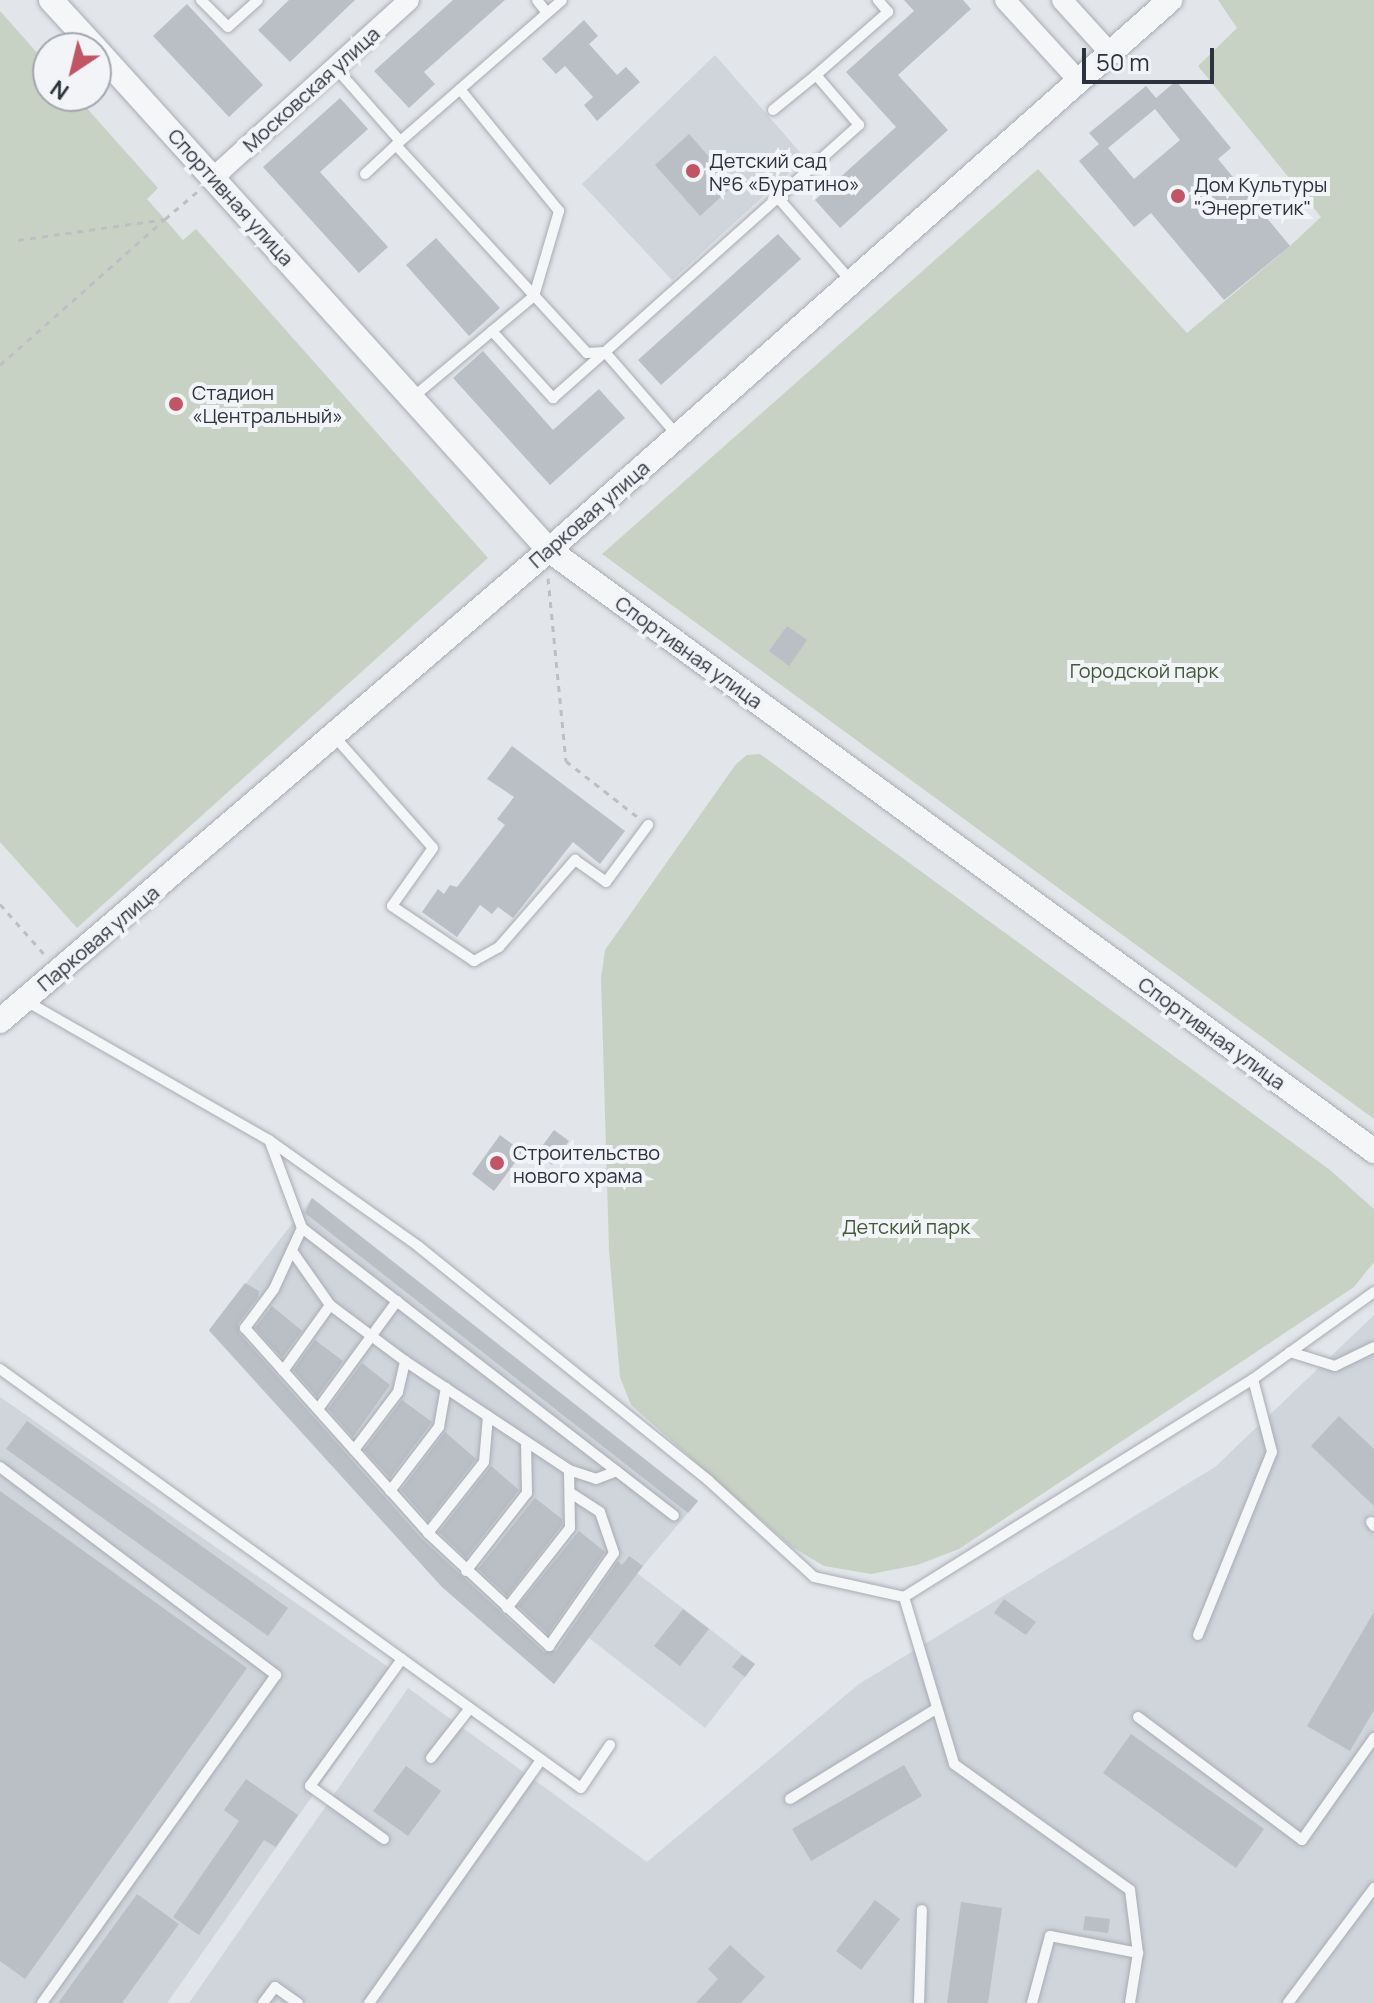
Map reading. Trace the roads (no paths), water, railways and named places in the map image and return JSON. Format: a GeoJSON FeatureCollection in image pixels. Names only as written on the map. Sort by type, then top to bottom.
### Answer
{"type":"FeatureCollection","features":[{"type":"Feature","properties":{"kind":"street","name":"Спортивная улица"},"geometry":{"type":"LineString","coordinates":[[51,0],[80,32]]}},
{"type":"Feature","properties":{"kind":"street","name":"Московская улица"},"geometry":{"type":"LineString","coordinates":[[214,177],[409,0]]}},
{"type":"Feature","properties":{"kind":"street"},"geometry":{"type":"LineString","coordinates":[[1005,0],[1080,82]]}},
{"type":"Feature","properties":{"kind":"street"},"geometry":{"type":"LineString","coordinates":[[1062,0],[1111,54]]}},
{"type":"Feature","properties":{"kind":"street","name":"Парковая улица"},"geometry":{"type":"LineString","coordinates":[[0,1021],[549,550],[1170,0]]}},
{"type":"Feature","properties":{"kind":"street","name":"Спортивная улица"},"geometry":{"type":"LineString","coordinates":[[112,67],[549,550],[1374,1151]]}},
{"type":"Feature","properties":{"kind":"lane"},"geometry":{"type":"LineString","coordinates":[[201,0],[228,27],[258,0]]}},
{"type":"Feature","properties":{"kind":"lane"},"geometry":{"type":"LineString","coordinates":[[537,0],[547,13]]}},
{"type":"Feature","properties":{"kind":"lane"},"geometry":{"type":"LineString","coordinates":[[365,174],[562,0]]}},
{"type":"Feature","properties":{"kind":"lane"},"geometry":{"type":"LineString","coordinates":[[773,110],[888,12],[878,0]]}},
{"type":"Feature","properties":{"kind":"lane"},"geometry":{"type":"LineString","coordinates":[[335,67],[398,143],[587,353],[605,352]]}},
{"type":"Feature","properties":{"kind":"lane"},"geometry":{"type":"LineString","coordinates":[[492,331],[553,398],[859,125],[816,75]]}},
{"type":"Feature","properties":{"kind":"lane"},"geometry":{"type":"LineString","coordinates":[[412,398],[534,296],[559,211],[460,89]]}},
{"type":"Feature","properties":{"kind":"lane"},"geometry":{"type":"LineString","coordinates":[[779,199],[852,283]]}},
{"type":"Feature","properties":{"kind":"lane"},"geometry":{"type":"LineString","coordinates":[[605,352],[678,436]]}},
{"type":"Feature","properties":{"kind":"lane"},"geometry":{"type":"LineString","coordinates":[[333,735],[433,848],[392,906],[474,961],[499,947],[575,860],[606,882],[648,825]]}},
{"type":"Feature","properties":{"kind":"lane"},"geometry":{"type":"LineString","coordinates":[[24,1000],[269,1140],[418,1246],[709,1481],[814,1577],[904,1597],[1253,1379],[1374,1292]]}},
{"type":"Feature","properties":{"kind":"lane"},"geometry":{"type":"LineString","coordinates":[[269,1140],[302,1228],[674,1515]]}},
{"type":"Feature","properties":{"kind":"lane"},"geometry":{"type":"LineString","coordinates":[[302,1228],[274,1289],[245,1328],[428,1533],[549,1646],[614,1553],[600,1512],[571,1493]]}},
{"type":"Feature","properties":{"kind":"lane"},"geometry":{"type":"LineString","coordinates":[[292,1251],[330,1305],[405,1361],[569,1470],[596,1479],[617,1471]]}},
{"type":"Feature","properties":{"kind":"lane"},"geometry":{"type":"LineString","coordinates":[[318,1409],[397,1301]]}},
{"type":"Feature","properties":{"kind":"lane"},"geometry":{"type":"LineString","coordinates":[[283,1371],[330,1305]]}},
{"type":"Feature","properties":{"kind":"lane"},"geometry":{"type":"LineString","coordinates":[[1290,1352],[1335,1366],[1374,1347]]}},
{"type":"Feature","properties":{"kind":"lane"},"geometry":{"type":"LineString","coordinates":[[354,1450],[398,1392],[405,1361]]}},
{"type":"Feature","properties":{"kind":"lane"},"geometry":{"type":"LineString","coordinates":[[0,1369],[581,1788],[610,1745]]}},
{"type":"Feature","properties":{"kind":"lane"},"geometry":{"type":"LineString","coordinates":[[1198,1635],[1272,1452],[1253,1379]]}},
{"type":"Feature","properties":{"kind":"lane"},"geometry":{"type":"LineString","coordinates":[[390,1491],[439,1427],[446,1388]]}},
{"type":"Feature","properties":{"kind":"lane"},"geometry":{"type":"LineString","coordinates":[[428,1533],[484,1462],[488,1416]]}},
{"type":"Feature","properties":{"kind":"lane"},"geometry":{"type":"LineString","coordinates":[[466,1571],[527,1493],[526,1442]]}},
{"type":"Feature","properties":{"kind":"lane"},"geometry":{"type":"LineString","coordinates":[[0,1467],[276,1675],[42,2003]]}},
{"type":"Feature","properties":{"kind":"lane"},"geometry":{"type":"LineString","coordinates":[[507,1608],[570,1528],[569,1470]]}},
{"type":"Feature","properties":{"kind":"lane"},"geometry":{"type":"LineString","coordinates":[[904,1597],[954,1764],[1130,1890],[1138,1953],[1130,2003]]}},
{"type":"Feature","properties":{"kind":"lane"},"geometry":{"type":"LineString","coordinates":[[384,1839],[310,1786],[402,1659]]}},
{"type":"Feature","properties":{"kind":"lane"},"geometry":{"type":"LineString","coordinates":[[431,1758],[470,1708]]}},
{"type":"Feature","properties":{"kind":"lane"},"geometry":{"type":"LineString","coordinates":[[790,1799],[936,1709]]}},
{"type":"Feature","properties":{"kind":"lane"},"geometry":{"type":"LineString","coordinates":[[1138,1717],[1302,1840],[1374,1738]]}},
{"type":"Feature","properties":{"kind":"lane"},"geometry":{"type":"LineString","coordinates":[[369,2003],[541,1760]]}},
{"type":"Feature","properties":{"kind":"lane"},"geometry":{"type":"LineString","coordinates":[[1288,2003],[1374,1888]]}},
{"type":"Feature","properties":{"kind":"lane"},"geometry":{"type":"LineString","coordinates":[[919,2003],[922,1910]]}},
{"type":"Feature","properties":{"kind":"lane"},"geometry":{"type":"LineString","coordinates":[[1032,2003],[1050,1936],[1138,1953]]}},
{"type":"Feature","properties":{"kind":"lane"},"geometry":{"type":"LineString","coordinates":[[263,2003],[275,1987],[298,2003]]}},
{"type":"Feature","properties":{"kind":"place","name":"Детский сад №6 «Буратино»"},"geometry":{"type":"Point","coordinates":[693,171]}},
{"type":"Feature","properties":{"kind":"place","name":"Дом Культуры \"Энергетик\""},"geometry":{"type":"Point","coordinates":[1178,196]}},
{"type":"Feature","properties":{"kind":"place","name":"Стадион «Центральный»"},"geometry":{"type":"Point","coordinates":[176,404]}},
{"type":"Feature","properties":{"kind":"place","name":"Строительство нового храма"},"geometry":{"type":"Point","coordinates":[497,1163]}},
{"type":"Feature","properties":{"kind":"park label","name":"Городской парк"},"geometry":{"type":"Point","coordinates":[1144,670]}},
{"type":"Feature","properties":{"kind":"park label","name":"Детский парк"},"geometry":{"type":"Point","coordinates":[906,1226]}}]}
